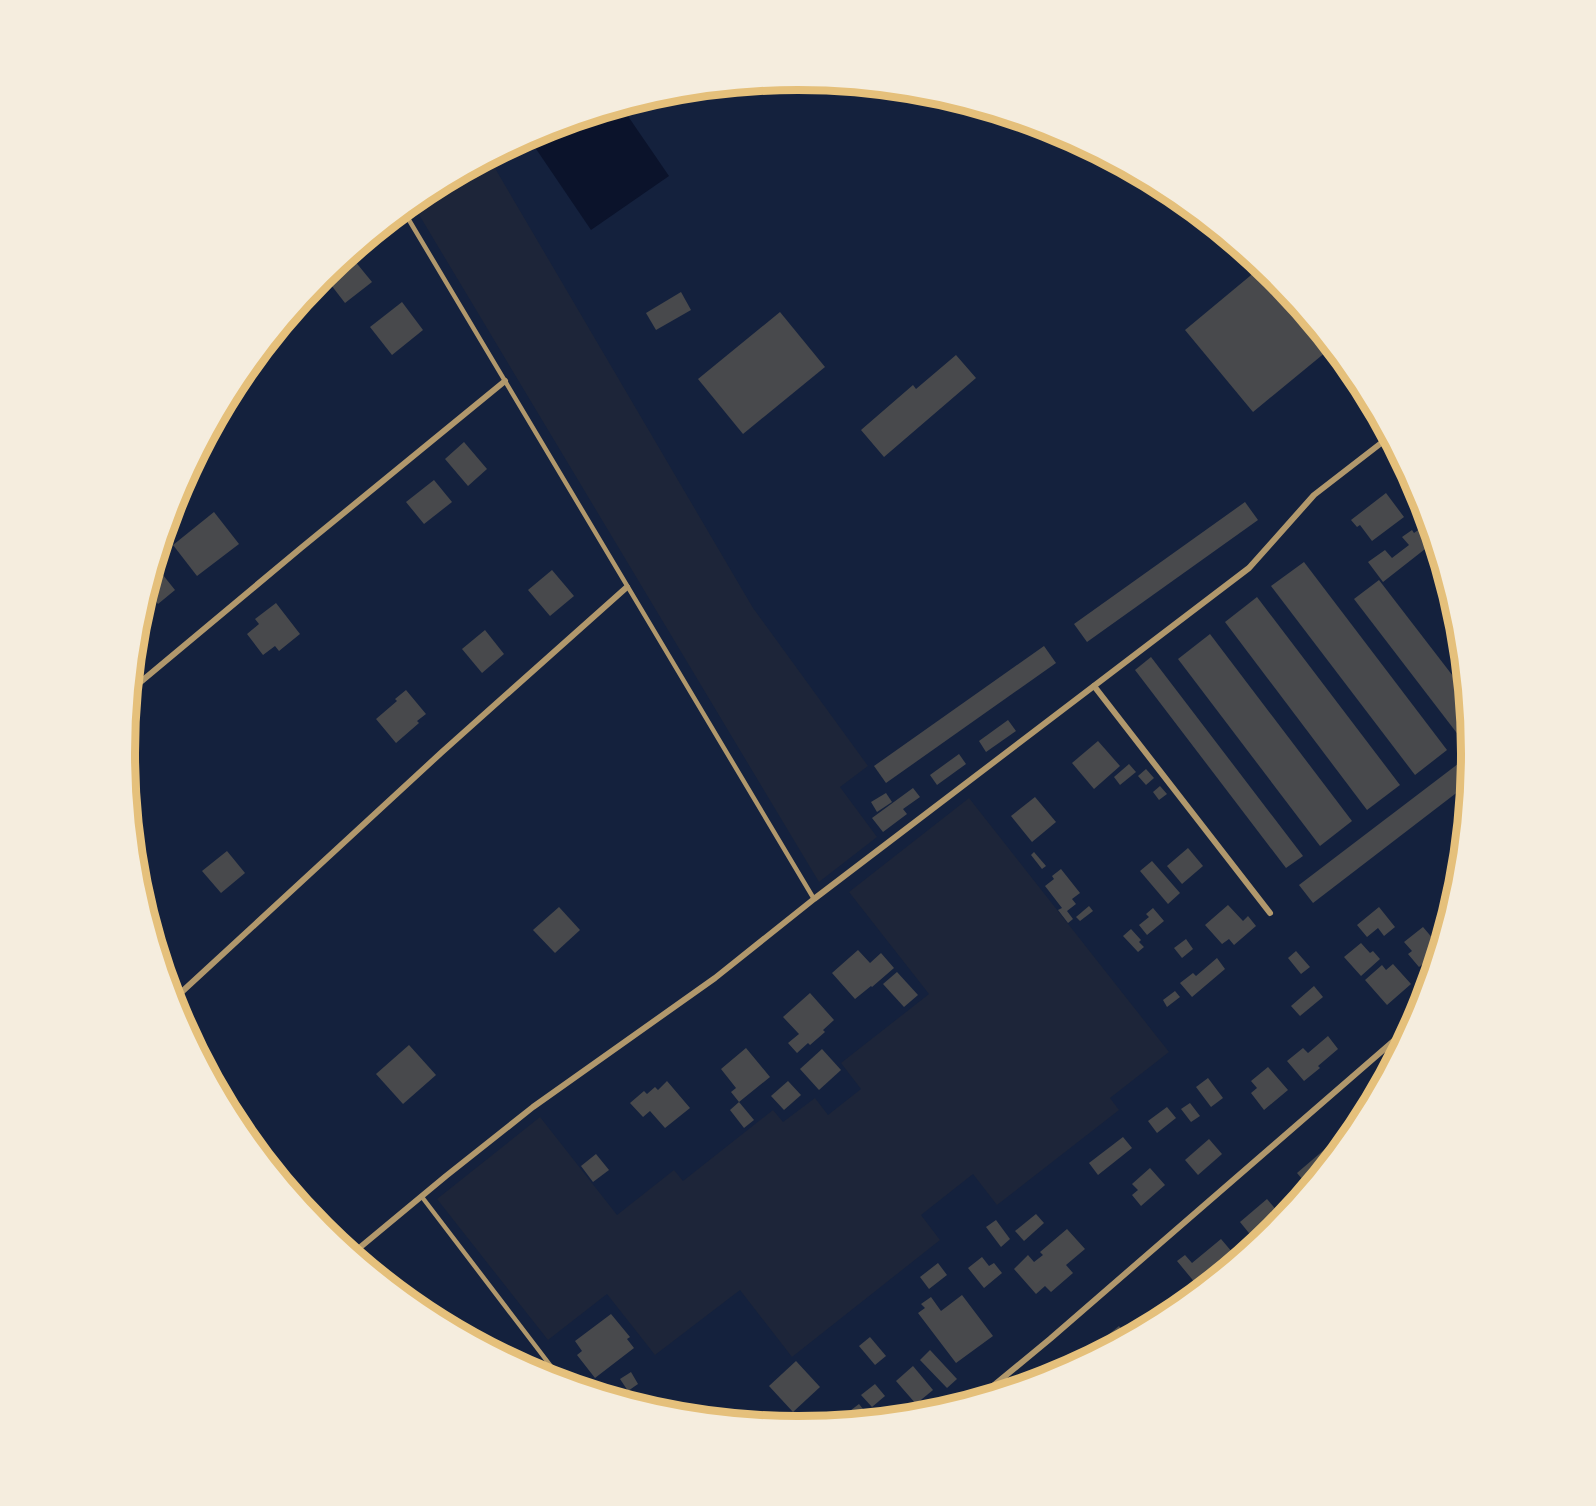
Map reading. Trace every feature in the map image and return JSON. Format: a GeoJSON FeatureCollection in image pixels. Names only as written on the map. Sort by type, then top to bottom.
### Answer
{"type":"FeatureCollection","features":[{"type":"Feature","properties":{"kind":"street"},"geometry":{"type":"LineString","coordinates":[[139,683],[506,381]]}},
{"type":"Feature","properties":{"kind":"street"},"geometry":{"type":"LineString","coordinates":[[358,1249],[533,1107],[715,978],[814,899],[1249,568],[1314,495],[1383,442]]}},
{"type":"Feature","properties":{"kind":"street"},"geometry":{"type":"LineString","coordinates":[[180,993],[442,752],[627,587]]}},
{"type":"Feature","properties":{"kind":"street"},"geometry":{"type":"LineString","coordinates":[[1094,686],[1270,913]]}},
{"type":"Feature","properties":{"kind":"street"},"geometry":{"type":"LineString","coordinates":[[992,1386],[1396,1040]]}},
{"type":"Feature","properties":{"kind":"lane"},"geometry":{"type":"LineString","coordinates":[[408,218],[814,899]]}},
{"type":"Feature","properties":{"kind":"lane"},"geometry":{"type":"LineString","coordinates":[[422,1197],[553,1369]]}},
{"type":"Feature","properties":{"kind":"shaded area"},"geometry":{"type":"Polygon","coordinates":[[[626,113],[669,176],[591,230],[533,145],[585,125],[626,113]]]}},
{"type":"Feature","properties":{"kind":"shaded area"},"geometry":{"type":"Polygon","coordinates":[[[493,165],[753,608],[868,766],[840,787],[877,837],[819,882],[417,211],[493,165]]]}},
{"type":"Feature","properties":{"kind":"shaded area"},"geometry":{"type":"Polygon","coordinates":[[[969,798],[1169,1052],[1110,1098],[1119,1110],[997,1205],[973,1174],[921,1215],[940,1240],[792,1357],[740,1290],[655,1355],[607,1294],[548,1340],[437,1199],[540,1117],[617,1215],[674,1170],[683,1181],[773,1110],[783,1122],[815,1098],[828,1115],[861,1089],[841,1063],[929,994],[849,892],[969,798]]]}},
{"type":"Feature","properties":{"kind":"building"},"geometry":{"type":"Polygon","coordinates":[[[355,261],[372,282],[345,303],[330,283],[355,261]]]}},
{"type":"Feature","properties":{"kind":"building"},"geometry":{"type":"Polygon","coordinates":[[[1254,272],[1326,352],[1253,412],[1185,330],[1254,272]]]}},
{"type":"Feature","properties":{"kind":"building"},"geometry":{"type":"Polygon","coordinates":[[[681,292],[691,310],[656,330],[646,313],[681,292]]]}},
{"type":"Feature","properties":{"kind":"building"},"geometry":{"type":"Polygon","coordinates":[[[402,302],[423,330],[392,355],[370,327],[402,302]]]}},
{"type":"Feature","properties":{"kind":"building"},"geometry":{"type":"Polygon","coordinates":[[[780,312],[825,367],[743,434],[698,379],[780,312]]]}},
{"type":"Feature","properties":{"kind":"building"},"geometry":{"type":"Polygon","coordinates":[[[956,355],[976,378],[884,457],[861,430],[913,385],[916,389],[956,355]]]}},
{"type":"Feature","properties":{"kind":"building"},"geometry":{"type":"Polygon","coordinates":[[[464,442],[487,469],[468,486],[445,459],[464,442]]]}},
{"type":"Feature","properties":{"kind":"building"},"geometry":{"type":"Polygon","coordinates":[[[434,480],[452,502],[424,524],[406,502],[434,480]]]}},
{"type":"Feature","properties":{"kind":"building"},"geometry":{"type":"Polygon","coordinates":[[[1386,493],[1404,517],[1372,541],[1360,525],[1357,527],[1351,520],[1386,493]]]}},
{"type":"Feature","properties":{"kind":"building"},"geometry":{"type":"Polygon","coordinates":[[[1245,502],[1258,520],[1087,642],[1074,624],[1245,502]]]}},
{"type":"Feature","properties":{"kind":"building"},"geometry":{"type":"Polygon","coordinates":[[[214,512],[239,544],[197,576],[173,545],[214,512]]]}},
{"type":"Feature","properties":{"kind":"building"},"geometry":{"type":"Polygon","coordinates":[[[1421,528],[1428,547],[1383,582],[1368,562],[1385,550],[1392,558],[1409,545],[1402,537],[1412,530],[1414,533],[1421,528]]]}},
{"type":"Feature","properties":{"kind":"building"},"geometry":{"type":"Polygon","coordinates":[[[1304,562],[1447,750],[1415,775],[1271,586],[1304,562]]]}},
{"type":"Feature","properties":{"kind":"building"},"geometry":{"type":"Polygon","coordinates":[[[552,570],[574,596],[550,616],[528,590],[552,570]]]}},
{"type":"Feature","properties":{"kind":"building"},"geometry":{"type":"Polygon","coordinates":[[[161,572],[175,590],[158,604],[154,599],[161,572]]]}},
{"type":"Feature","properties":{"kind":"building"},"geometry":{"type":"Polygon","coordinates":[[[1379,580],[1457,681],[1461,738],[1354,599],[1379,580]]]}},
{"type":"Feature","properties":{"kind":"building"},"geometry":{"type":"Polygon","coordinates":[[[1257,597],[1400,785],[1367,810],[1225,622],[1257,597]]]}},
{"type":"Feature","properties":{"kind":"building"},"geometry":{"type":"Polygon","coordinates":[[[276,603],[300,634],[279,651],[275,646],[263,655],[247,634],[259,624],[255,619],[276,603]]]}},
{"type":"Feature","properties":{"kind":"building"},"geometry":{"type":"Polygon","coordinates":[[[485,630],[504,654],[482,673],[462,649],[485,630]]]}},
{"type":"Feature","properties":{"kind":"building"},"geometry":{"type":"Polygon","coordinates":[[[1210,634],[1352,821],[1320,846],[1178,659],[1210,634]]]}},
{"type":"Feature","properties":{"kind":"building"},"geometry":{"type":"Polygon","coordinates":[[[1044,646],[1056,663],[886,783],[874,766],[1044,646]]]}},
{"type":"Feature","properties":{"kind":"building"},"geometry":{"type":"Polygon","coordinates":[[[1151,657],[1303,856],[1286,868],[1135,670],[1151,657]]]}},
{"type":"Feature","properties":{"kind":"building"},"geometry":{"type":"Polygon","coordinates":[[[406,690],[426,714],[396,743],[376,719],[406,690]]]}},
{"type":"Feature","properties":{"kind":"building"},"geometry":{"type":"Polygon","coordinates":[[[1008,720],[1016,731],[986,752],[979,741],[1008,720]]]}},
{"type":"Feature","properties":{"kind":"building"},"geometry":{"type":"Polygon","coordinates":[[[1098,741],[1120,766],[1094,789],[1072,763],[1098,741]]]}},
{"type":"Feature","properties":{"kind":"building"},"geometry":{"type":"Polygon","coordinates":[[[959,754],[966,764],[937,785],[930,775],[959,754]]]}},
{"type":"Feature","properties":{"kind":"building"},"geometry":{"type":"Polygon","coordinates":[[[1461,762],[1460,790],[1313,903],[1299,885],[1461,762]]]}},
{"type":"Feature","properties":{"kind":"building"},"geometry":{"type":"Polygon","coordinates":[[[1129,764],[1136,772],[1120,785],[1114,777],[1129,764]]]}},
{"type":"Feature","properties":{"kind":"building"},"geometry":{"type":"Polygon","coordinates":[[[1146,769],[1154,778],[1146,785],[1138,776],[1146,769]]]}},
{"type":"Feature","properties":{"kind":"building"},"geometry":{"type":"Polygon","coordinates":[[[1160,786],[1167,794],[1159,800],[1153,792],[1160,786]]]}},
{"type":"Feature","properties":{"kind":"building"},"geometry":{"type":"Polygon","coordinates":[[[913,788],[920,797],[903,809],[907,814],[883,832],[872,818],[913,788]]]}},
{"type":"Feature","properties":{"kind":"building"},"geometry":{"type":"Polygon","coordinates":[[[886,793],[892,802],[877,812],[871,802],[886,793]]]}},
{"type":"Feature","properties":{"kind":"building"},"geometry":{"type":"Polygon","coordinates":[[[1035,797],[1056,822],[1032,842],[1011,816],[1035,797]]]}},
{"type":"Feature","properties":{"kind":"building"},"geometry":{"type":"Polygon","coordinates":[[[1188,848],[1203,866],[1182,884],[1167,866],[1188,848]]]}},
{"type":"Feature","properties":{"kind":"building"},"geometry":{"type":"Polygon","coordinates":[[[227,851],[245,873],[221,893],[202,871],[227,851]]]}},
{"type":"Feature","properties":{"kind":"building"},"geometry":{"type":"Polygon","coordinates":[[[1034,852],[1046,866],[1042,869],[1031,855],[1034,852]]]}},
{"type":"Feature","properties":{"kind":"building"},"geometry":{"type":"Polygon","coordinates":[[[1152,861],[1180,893],[1168,904],[1140,871],[1152,861]]]}},
{"type":"Feature","properties":{"kind":"building"},"geometry":{"type":"Polygon","coordinates":[[[1061,869],[1080,893],[1072,899],[1076,904],[1067,911],[1073,919],[1068,923],[1058,910],[1062,908],[1045,886],[1061,869]]]}},
{"type":"Feature","properties":{"kind":"building"},"geometry":{"type":"Polygon","coordinates":[[[1228,905],[1243,921],[1248,916],[1256,926],[1234,945],[1229,939],[1222,944],[1205,925],[1228,905]]]}},
{"type":"Feature","properties":{"kind":"building"},"geometry":{"type":"Polygon","coordinates":[[[1089,906],[1093,911],[1080,921],[1076,917],[1089,906]]]}},
{"type":"Feature","properties":{"kind":"building"},"geometry":{"type":"Polygon","coordinates":[[[559,907],[580,930],[555,953],[533,930],[559,907]]]}},
{"type":"Feature","properties":{"kind":"building"},"geometry":{"type":"Polygon","coordinates":[[[1379,907],[1395,927],[1384,936],[1378,928],[1367,937],[1357,925],[1379,907]]]}},
{"type":"Feature","properties":{"kind":"building"},"geometry":{"type":"Polygon","coordinates":[[[1153,908],[1164,921],[1147,935],[1139,925],[1149,917],[1146,914],[1153,908]]]}},
{"type":"Feature","properties":{"kind":"building"},"geometry":{"type":"Polygon","coordinates":[[[1423,927],[1434,940],[1428,960],[1419,967],[1408,954],[1412,951],[1404,942],[1423,927]]]}},
{"type":"Feature","properties":{"kind":"building"},"geometry":{"type":"Polygon","coordinates":[[[1131,929],[1144,947],[1138,952],[1123,936],[1131,929]]]}},
{"type":"Feature","properties":{"kind":"building"},"geometry":{"type":"Polygon","coordinates":[[[1186,939],[1193,949],[1182,958],[1174,948],[1186,939]]]}},
{"type":"Feature","properties":{"kind":"building"},"geometry":{"type":"Polygon","coordinates":[[[1361,943],[1370,953],[1373,951],[1380,959],[1361,976],[1344,957],[1361,943]]]}},
{"type":"Feature","properties":{"kind":"building"},"geometry":{"type":"Polygon","coordinates":[[[858,950],[870,963],[881,953],[894,968],[855,999],[832,973],[858,950]]]}},
{"type":"Feature","properties":{"kind":"building"},"geometry":{"type":"Polygon","coordinates":[[[1296,951],[1310,967],[1301,974],[1288,958],[1296,951]]]}},
{"type":"Feature","properties":{"kind":"building"},"geometry":{"type":"Polygon","coordinates":[[[1217,958],[1225,969],[1192,997],[1180,983],[1193,973],[1196,976],[1217,958]]]}},
{"type":"Feature","properties":{"kind":"building"},"geometry":{"type":"Polygon","coordinates":[[[1393,964],[1411,984],[1387,1005],[1365,980],[1382,965],[1386,970],[1393,964]]]}},
{"type":"Feature","properties":{"kind":"building"},"geometry":{"type":"Polygon","coordinates":[[[897,972],[918,995],[904,1007],[883,984],[897,972]]]}},
{"type":"Feature","properties":{"kind":"building"},"geometry":{"type":"Polygon","coordinates":[[[1314,986],[1323,997],[1300,1016],[1291,1006],[1314,986]]]}},
{"type":"Feature","properties":{"kind":"building"},"geometry":{"type":"Polygon","coordinates":[[[1175,991],[1180,997],[1167,1007],[1163,1000],[1175,991]]]}},
{"type":"Feature","properties":{"kind":"building"},"geometry":{"type":"Polygon","coordinates":[[[810,993],[834,1020],[823,1030],[825,1032],[797,1053],[788,1043],[799,1034],[783,1017],[810,993]]]}},
{"type":"Feature","properties":{"kind":"building"},"geometry":{"type":"Polygon","coordinates":[[[1328,1036],[1338,1049],[1304,1081],[1287,1061],[1303,1048],[1308,1053],[1328,1036]]]}},
{"type":"Feature","properties":{"kind":"building"},"geometry":{"type":"Polygon","coordinates":[[[409,1045],[436,1075],[403,1104],[376,1074],[409,1045]]]}},
{"type":"Feature","properties":{"kind":"building"},"geometry":{"type":"Polygon","coordinates":[[[746,1048],[770,1077],[739,1102],[731,1092],[736,1088],[721,1069],[746,1048]]]}},
{"type":"Feature","properties":{"kind":"building"},"geometry":{"type":"Polygon","coordinates":[[[822,1049],[841,1070],[819,1090],[800,1069],[822,1049]]]}},
{"type":"Feature","properties":{"kind":"building"},"geometry":{"type":"Polygon","coordinates":[[[1268,1067],[1288,1090],[1264,1110],[1251,1093],[1257,1088],[1251,1081],[1268,1067]]]}},
{"type":"Feature","properties":{"kind":"building"},"geometry":{"type":"Polygon","coordinates":[[[1208,1078],[1223,1098],[1211,1107],[1196,1087],[1208,1078]]]}},
{"type":"Feature","properties":{"kind":"building"},"geometry":{"type":"Polygon","coordinates":[[[667,1081],[690,1108],[665,1128],[650,1111],[643,1117],[630,1103],[644,1091],[647,1094],[655,1087],[658,1090],[667,1081]]]}},
{"type":"Feature","properties":{"kind":"building"},"geometry":{"type":"Polygon","coordinates":[[[788,1081],[801,1095],[784,1110],[771,1096],[788,1081]]]}},
{"type":"Feature","properties":{"kind":"building"},"geometry":{"type":"Polygon","coordinates":[[[739,1102],[754,1120],[744,1128],[730,1110],[739,1102]]]}},
{"type":"Feature","properties":{"kind":"building"},"geometry":{"type":"Polygon","coordinates":[[[1190,1103],[1200,1116],[1191,1122],[1181,1109],[1190,1103]]]}},
{"type":"Feature","properties":{"kind":"building"},"geometry":{"type":"Polygon","coordinates":[[[1167,1107],[1176,1118],[1157,1133],[1148,1121],[1167,1107]]]}},
{"type":"Feature","properties":{"kind":"building"},"geometry":{"type":"Polygon","coordinates":[[[1347,1124],[1338,1136],[1336,1134],[1347,1124]]]}},
{"type":"Feature","properties":{"kind":"building"},"geometry":{"type":"Polygon","coordinates":[[[1123,1137],[1132,1148],[1098,1175],[1089,1163],[1123,1137]]]}},
{"type":"Feature","properties":{"kind":"building"},"geometry":{"type":"Polygon","coordinates":[[[1209,1139],[1222,1154],[1198,1175],[1185,1160],[1209,1139]]]}},
{"type":"Feature","properties":{"kind":"building"},"geometry":{"type":"Polygon","coordinates":[[[1325,1149],[1327,1152],[1304,1181],[1297,1173],[1325,1149]]]}},
{"type":"Feature","properties":{"kind":"building"},"geometry":{"type":"Polygon","coordinates":[[[596,1154],[609,1170],[593,1182],[581,1166],[596,1154]]]}},
{"type":"Feature","properties":{"kind":"building"},"geometry":{"type":"Polygon","coordinates":[[[1150,1168],[1165,1185],[1141,1206],[1132,1195],[1138,1190],[1132,1184],[1150,1168]]]}},
{"type":"Feature","properties":{"kind":"building"},"geometry":{"type":"Polygon","coordinates":[[[1267,1199],[1277,1211],[1251,1236],[1240,1222],[1267,1199]]]}},
{"type":"Feature","properties":{"kind":"building"},"geometry":{"type":"Polygon","coordinates":[[[1036,1214],[1044,1223],[1024,1241],[1015,1231],[1036,1214]]]}},
{"type":"Feature","properties":{"kind":"building"},"geometry":{"type":"Polygon","coordinates":[[[996,1220],[1010,1239],[1001,1247],[986,1227],[996,1220]]]}},
{"type":"Feature","properties":{"kind":"building"},"geometry":{"type":"Polygon","coordinates":[[[1067,1229],[1085,1249],[1066,1265],[1073,1273],[1051,1292],[1045,1286],[1036,1294],[1014,1269],[1028,1255],[1034,1262],[1043,1255],[1040,1252],[1067,1229]]]}},
{"type":"Feature","properties":{"kind":"building"},"geometry":{"type":"Polygon","coordinates":[[[1221,1239],[1233,1253],[1196,1283],[1177,1261],[1185,1255],[1192,1263],[1221,1239]]]}},
{"type":"Feature","properties":{"kind":"building"},"geometry":{"type":"Polygon","coordinates":[[[982,1257],[989,1266],[994,1263],[1002,1273],[984,1288],[968,1268],[982,1257]]]}},
{"type":"Feature","properties":{"kind":"building"},"geometry":{"type":"Polygon","coordinates":[[[938,1263],[947,1275],[929,1289],[920,1277],[938,1263]]]}},
{"type":"Feature","properties":{"kind":"building"},"geometry":{"type":"Polygon","coordinates":[[[962,1295],[993,1336],[956,1363],[918,1313],[925,1308],[921,1304],[931,1297],[941,1311],[962,1295]]]}},
{"type":"Feature","properties":{"kind":"building"},"geometry":{"type":"Polygon","coordinates":[[[611,1314],[630,1337],[627,1339],[634,1348],[595,1378],[577,1355],[582,1351],[575,1341],[611,1314]]]}},
{"type":"Feature","properties":{"kind":"building"},"geometry":{"type":"Polygon","coordinates":[[[1119,1326],[1123,1330],[1096,1345],[1119,1326]]]}},
{"type":"Feature","properties":{"kind":"building"},"geometry":{"type":"Polygon","coordinates":[[[870,1337],[886,1356],[875,1365],[859,1346],[870,1337]]]}},
{"type":"Feature","properties":{"kind":"building"},"geometry":{"type":"Polygon","coordinates":[[[930,1350],[957,1379],[947,1388],[920,1360],[930,1350]]]}},
{"type":"Feature","properties":{"kind":"building"},"geometry":{"type":"Polygon","coordinates":[[[796,1361],[820,1387],[793,1412],[769,1386],[796,1361]]]}},
{"type":"Feature","properties":{"kind":"building"},"geometry":{"type":"Polygon","coordinates":[[[913,1366],[933,1390],[916,1404],[896,1381],[913,1366]]]}},
{"type":"Feature","properties":{"kind":"building"},"geometry":{"type":"Polygon","coordinates":[[[631,1372],[638,1384],[628,1391],[620,1379],[631,1372]]]}},
{"type":"Feature","properties":{"kind":"building"},"geometry":{"type":"Polygon","coordinates":[[[875,1384],[885,1396],[872,1407],[861,1395],[875,1384]]]}},
{"type":"Feature","properties":{"kind":"building"},"geometry":{"type":"Polygon","coordinates":[[[859,1404],[866,1412],[845,1415],[859,1404]]]}}]}
